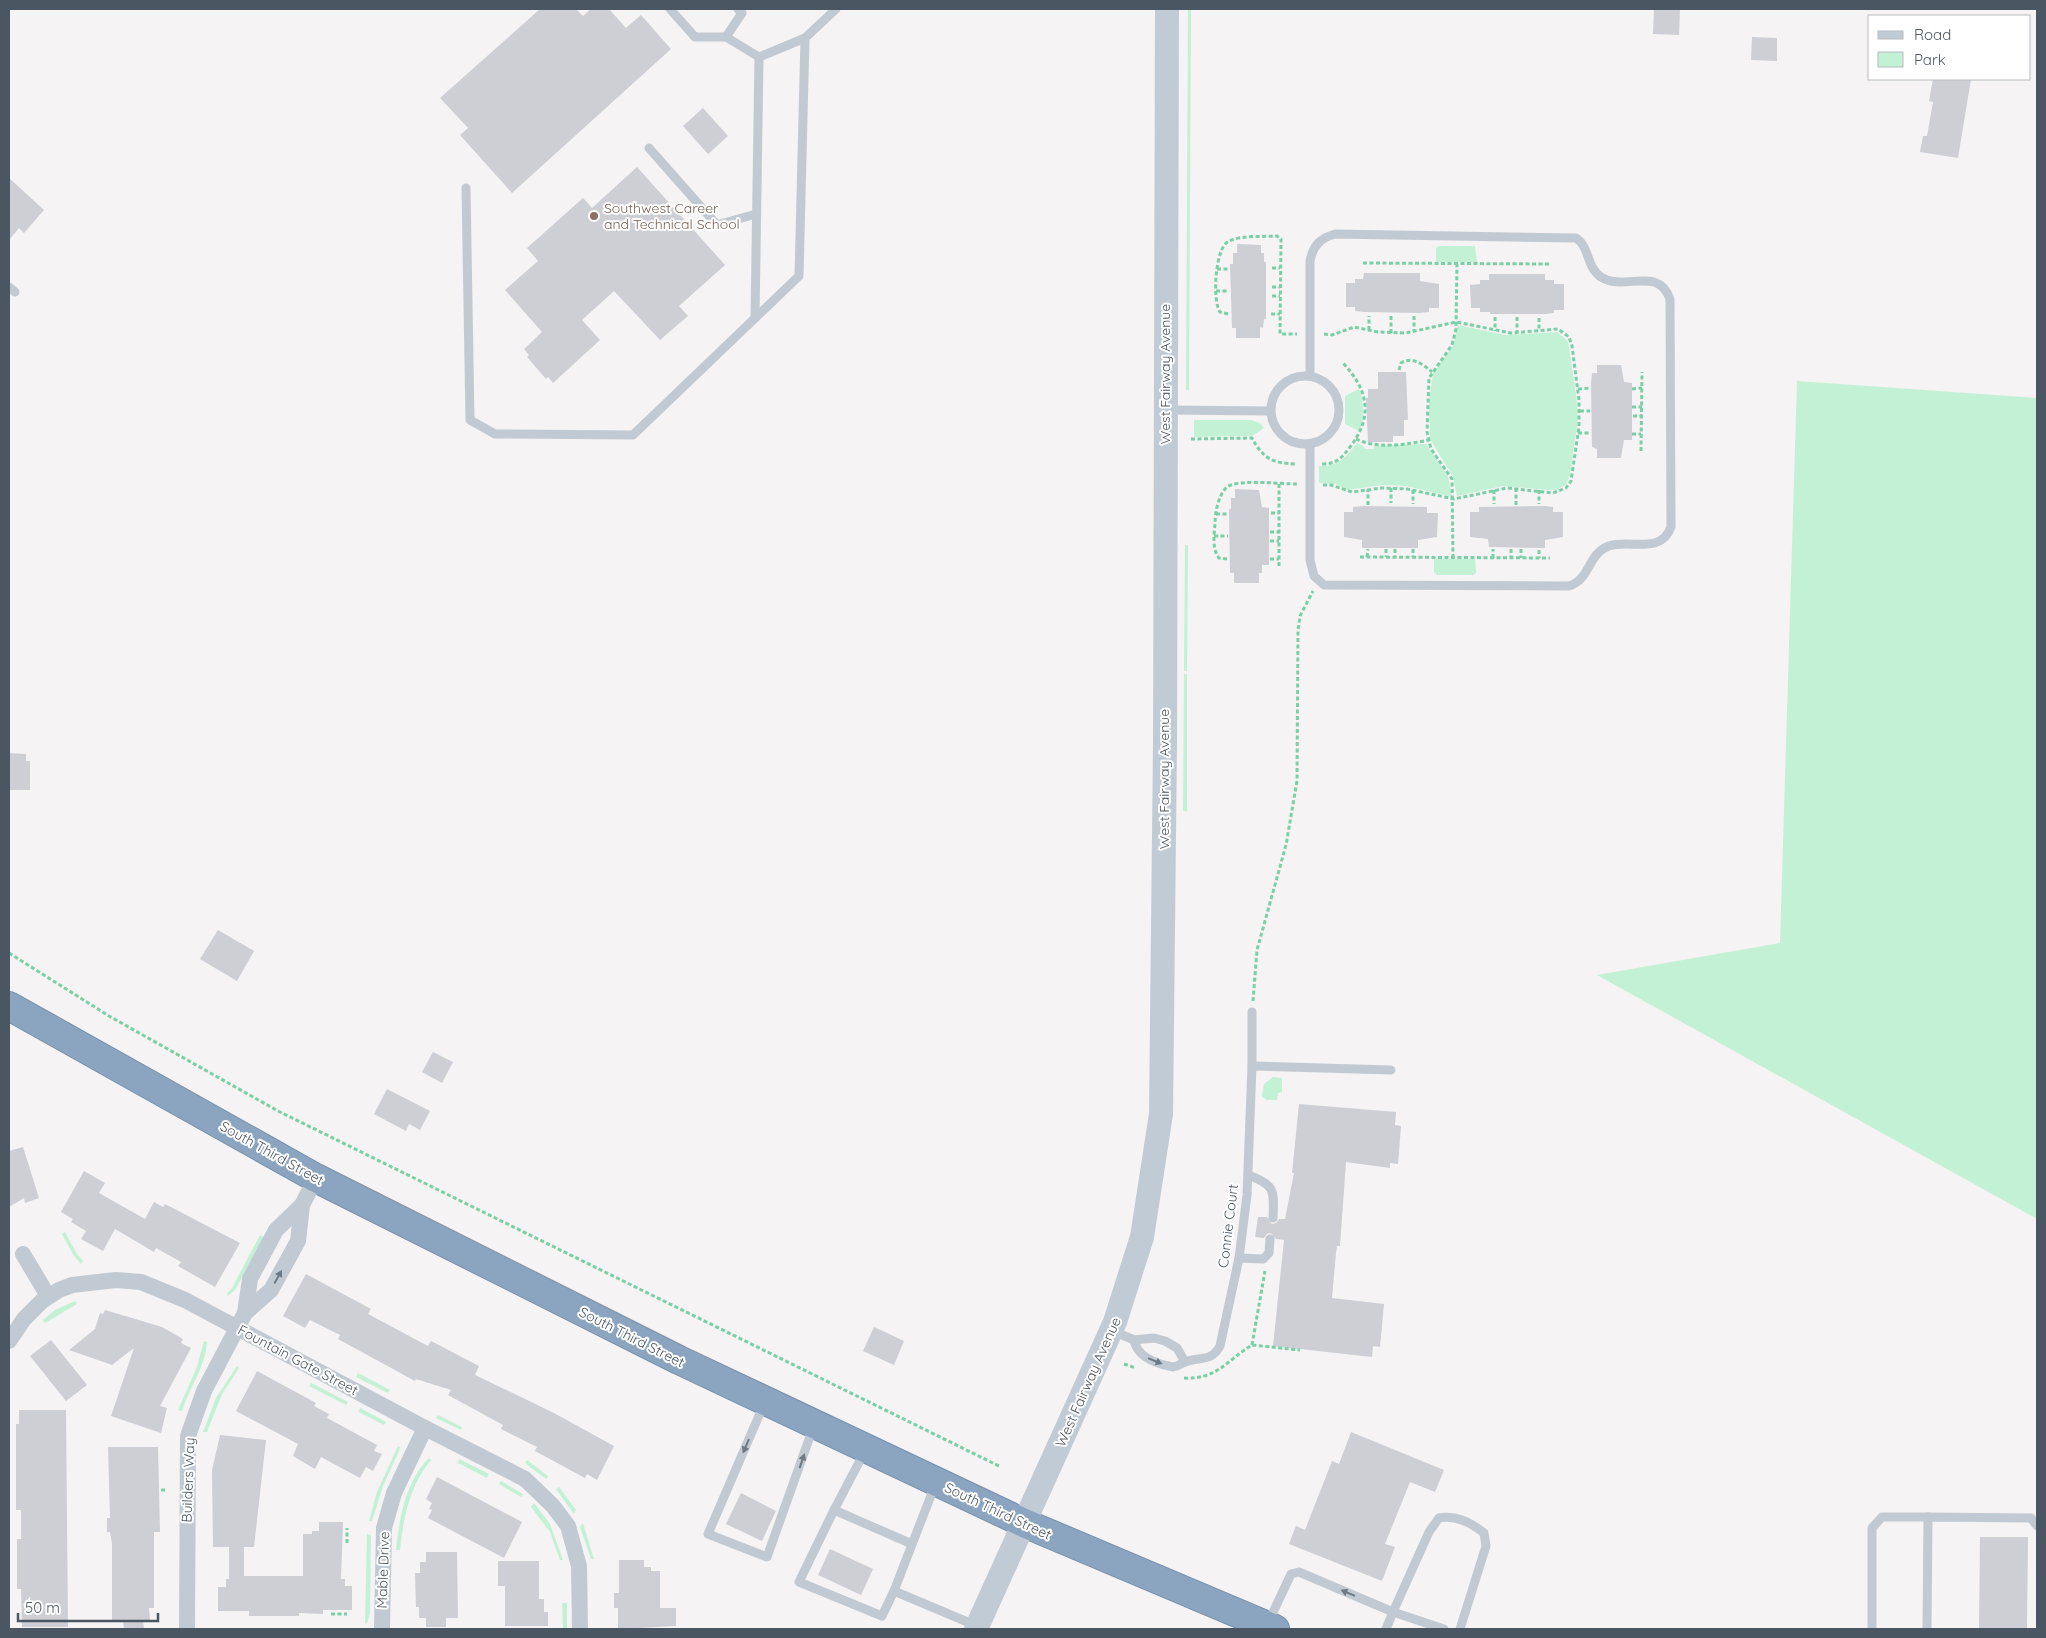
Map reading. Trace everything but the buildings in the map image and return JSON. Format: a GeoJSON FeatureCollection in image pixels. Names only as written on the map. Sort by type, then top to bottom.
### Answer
{"type":"FeatureCollection","features":[{"type":"Feature","properties":{"kind":"highway","name":"South Third Street"},"geometry":{"type":"LineString","coordinates":[[9,1006],[316,1178],[678,1360],[1024,1524],[1233,1617],[1271,1628]]}},
{"type":"Feature","properties":{"kind":"street","name":"West Fairway Avenue"},"geometry":{"type":"LineString","coordinates":[[977,1628],[1112,1331],[1142,1237],[1161,1114],[1165,743],[1164,410],[1167,9]]}},
{"type":"Feature","properties":{"kind":"street","name":"Builders Way"},"geometry":{"type":"LineString","coordinates":[[187,1629],[188,1436],[204,1391],[245,1313],[250,1279],[276,1230],[302,1205],[316,1178]]}},
{"type":"Feature","properties":{"kind":"street","name":"Builders Way"},"geometry":{"type":"LineString","coordinates":[[245,1313],[271,1290],[298,1241],[302,1205]]}},
{"type":"Feature","properties":{"kind":"street"},"geometry":{"type":"LineString","coordinates":[[23,1254],[48,1296]]}},
{"type":"Feature","properties":{"kind":"street","name":"Fountain Gate Street"},"geometry":{"type":"LineString","coordinates":[[9,1341],[24,1319],[48,1296],[72,1285],[116,1280],[141,1282],[173,1294],[525,1479],[553,1506],[568,1526],[579,1566],[580,1629]]}},
{"type":"Feature","properties":{"kind":"street","name":"Mable Drive"},"geometry":{"type":"LineString","coordinates":[[382,1629],[384,1528],[394,1493],[425,1428]]}},
{"type":"Feature","properties":{"kind":"lane"},"geometry":{"type":"LineString","coordinates":[[670,9],[695,37],[726,37],[760,57]]}},
{"type":"Feature","properties":{"kind":"lane"},"geometry":{"type":"LineString","coordinates":[[726,37],[742,13],[738,9]]}},
{"type":"Feature","properties":{"kind":"lane"},"geometry":{"type":"LineString","coordinates":[[760,57],[805,38],[836,9]]}},
{"type":"Feature","properties":{"kind":"lane"},"geometry":{"type":"LineString","coordinates":[[466,188],[470,420],[494,434],[633,435],[799,276],[805,38]]}},
{"type":"Feature","properties":{"kind":"lane"},"geometry":{"type":"LineString","coordinates":[[754,318],[760,57]]}},
{"type":"Feature","properties":{"kind":"lane"},"geometry":{"type":"LineString","coordinates":[[649,148],[717,225],[756,214]]}},
{"type":"Feature","properties":{"kind":"lane"},"geometry":{"type":"LineString","coordinates":[[1310,376],[1310,261],[1315,245],[1327,236],[1335,234],[1569,237],[1580,241],[1590,264],[1595,272],[1603,278],[1611,281],[1656,282],[1664,286],[1670,299],[1671,527],[1665,538],[1652,544],[1607,547],[1593,557],[1580,580],[1569,586],[1336,587],[1320,583],[1314,576],[1310,560],[1310,444]]}},
{"type":"Feature","properties":{"kind":"lane"},"geometry":{"type":"LineString","coordinates":[[1310,376],[1330,387],[1336,397],[1339,408],[1336,424],[1329,434],[1310,444],[1298,444],[1284,437],[1274,425],[1270,411],[1274,395],[1283,383],[1297,377],[1310,376]]}},
{"type":"Feature","properties":{"kind":"lane"},"geometry":{"type":"LineString","coordinates":[[1164,410],[1270,411]]}},
{"type":"Feature","properties":{"kind":"lane","name":"Connie Court"},"geometry":{"type":"LineString","coordinates":[[1134,1340],[1136,1350],[1141,1355],[1170,1366],[1207,1359],[1218,1350],[1224,1332],[1239,1258],[1248,1175],[1252,1012]]}},
{"type":"Feature","properties":{"kind":"lane"},"geometry":{"type":"LineString","coordinates":[[1252,1066],[1392,1070]]}},
{"type":"Feature","properties":{"kind":"lane"},"geometry":{"type":"LineString","coordinates":[[1248,1175],[1265,1182],[1271,1188],[1274,1196],[1273,1218]]}},
{"type":"Feature","properties":{"kind":"lane"},"geometry":{"type":"LineString","coordinates":[[1239,1258],[1263,1259],[1269,1252],[1270,1239]]}},
{"type":"Feature","properties":{"kind":"lane","name":"Connie Court"},"geometry":{"type":"LineString","coordinates":[[1112,1331],[1134,1340],[1154,1338],[1165,1341],[1177,1348],[1186,1362]]}},
{"type":"Feature","properties":{"kind":"lane"},"geometry":{"type":"LineString","coordinates":[[765,1402],[708,1534],[767,1557],[790,1498],[814,1425]]}},
{"type":"Feature","properties":{"kind":"lane"},"geometry":{"type":"LineString","coordinates":[[866,1449],[799,1582],[882,1616],[894,1591],[937,1482]]}},
{"type":"Feature","properties":{"kind":"lane"},"geometry":{"type":"LineString","coordinates":[[834,1510],[912,1544]]}},
{"type":"Feature","properties":{"kind":"lane"},"geometry":{"type":"LineString","coordinates":[[1386,1629],[1429,1532],[1439,1518],[1450,1516],[1472,1524],[1484,1533],[1486,1546],[1460,1629]]}},
{"type":"Feature","properties":{"kind":"lane"},"geometry":{"type":"LineString","coordinates":[[1872,1629],[1872,1528],[1882,1517],[2031,1518],[2037,1526]]}},
{"type":"Feature","properties":{"kind":"lane"},"geometry":{"type":"LineString","coordinates":[[1927,1629],[1928,1517]]}},
{"type":"Feature","properties":{"kind":"lane"},"geometry":{"type":"LineString","coordinates":[[1271,1628],[1291,1574],[1299,1572],[1393,1612],[1444,1629]]}},
{"type":"Feature","properties":{"kind":"lane"},"geometry":{"type":"LineString","coordinates":[[894,1591],[977,1628]]}},
{"type":"Feature","properties":{"kind":"path"},"geometry":{"type":"LineString","coordinates":[[1228,314],[1220,312],[1217,308],[1217,269],[1223,247],[1228,242],[1277,236],[1281,239],[1280,334],[1298,334]]}},
{"type":"Feature","properties":{"kind":"path"},"geometry":{"type":"LineString","coordinates":[[1363,263],[1551,264]]}},
{"type":"Feature","properties":{"kind":"path"},"geometry":{"type":"LineString","coordinates":[[1453,558],[1454,499],[1452,480],[1431,449],[1428,440],[1427,392],[1432,372],[1452,344],[1456,322],[1457,264]]}},
{"type":"Feature","properties":{"kind":"path"},"geometry":{"type":"LineString","coordinates":[[1272,268],[1280,268]]}},
{"type":"Feature","properties":{"kind":"path"},"geometry":{"type":"LineString","coordinates":[[1217,269],[1229,269]]}},
{"type":"Feature","properties":{"kind":"path"},"geometry":{"type":"LineString","coordinates":[[1272,287],[1280,287]]}},
{"type":"Feature","properties":{"kind":"path"},"geometry":{"type":"LineString","coordinates":[[1216,291],[1229,292]]}},
{"type":"Feature","properties":{"kind":"path"},"geometry":{"type":"LineString","coordinates":[[1272,296],[1280,296]]}},
{"type":"Feature","properties":{"kind":"path"},"geometry":{"type":"LineString","coordinates":[[1271,314],[1280,314]]}},
{"type":"Feature","properties":{"kind":"path"},"geometry":{"type":"LineString","coordinates":[[1369,316],[1369,330]]}},
{"type":"Feature","properties":{"kind":"path"},"geometry":{"type":"LineString","coordinates":[[1392,316],[1392,333]]}},
{"type":"Feature","properties":{"kind":"path"},"geometry":{"type":"LineString","coordinates":[[1414,316],[1414,331]]}},
{"type":"Feature","properties":{"kind":"path"},"geometry":{"type":"LineString","coordinates":[[1517,317],[1517,333]]}},
{"type":"Feature","properties":{"kind":"path"},"geometry":{"type":"LineString","coordinates":[[1495,318],[1495,331]]}},
{"type":"Feature","properties":{"kind":"path"},"geometry":{"type":"LineString","coordinates":[[1539,318],[1539,331]]}},
{"type":"Feature","properties":{"kind":"path"},"geometry":{"type":"LineString","coordinates":[[1320,485],[1331,485],[1347,492],[1390,488],[1412,490],[1454,499],[1494,490],[1516,488],[1553,493],[1560,491],[1571,481],[1580,411],[1572,346],[1569,337],[1558,329],[1517,333],[1495,331],[1456,322],[1414,331],[1392,333],[1354,327],[1332,335],[1321,334]]}},
{"type":"Feature","properties":{"kind":"path"},"geometry":{"type":"LineString","coordinates":[[1399,370],[1401,363],[1410,360],[1417,362],[1432,372]]}},
{"type":"Feature","properties":{"kind":"path"},"geometry":{"type":"LineString","coordinates":[[1320,464],[1336,462],[1356,440],[1364,421],[1364,399],[1357,381],[1342,362]]}},
{"type":"Feature","properties":{"kind":"path"},"geometry":{"type":"LineString","coordinates":[[1641,451],[1642,372]]}},
{"type":"Feature","properties":{"kind":"path"},"geometry":{"type":"LineString","coordinates":[[1578,389],[1590,388]]}},
{"type":"Feature","properties":{"kind":"path"},"geometry":{"type":"LineString","coordinates":[[1632,389],[1642,388]]}},
{"type":"Feature","properties":{"kind":"path"},"geometry":{"type":"LineString","coordinates":[[1632,407],[1642,407]]}},
{"type":"Feature","properties":{"kind":"path"},"geometry":{"type":"LineString","coordinates":[[1580,411],[1590,411]]}},
{"type":"Feature","properties":{"kind":"path"},"geometry":{"type":"LineString","coordinates":[[1633,416],[1642,416]]}},
{"type":"Feature","properties":{"kind":"path"},"geometry":{"type":"LineString","coordinates":[[1578,433],[1589,433]]}},
{"type":"Feature","properties":{"kind":"path"},"geometry":{"type":"LineString","coordinates":[[1632,434],[1641,434]]}},
{"type":"Feature","properties":{"kind":"path"},"geometry":{"type":"LineString","coordinates":[[1191,439],[1252,438],[1258,449],[1274,462],[1296,464]]}},
{"type":"Feature","properties":{"kind":"path"},"geometry":{"type":"LineString","coordinates":[[1356,440],[1370,444],[1402,444],[1428,440]]}},
{"type":"Feature","properties":{"kind":"path"},"geometry":{"type":"LineString","coordinates":[[1279,484],[1279,566]]}},
{"type":"Feature","properties":{"kind":"path"},"geometry":{"type":"LineString","coordinates":[[1227,559],[1219,558],[1216,554],[1214,536],[1220,497],[1229,486],[1296,484]]}},
{"type":"Feature","properties":{"kind":"path"},"geometry":{"type":"LineString","coordinates":[[1390,488],[1390,503]]}},
{"type":"Feature","properties":{"kind":"path"},"geometry":{"type":"LineString","coordinates":[[1516,488],[1516,504]]}},
{"type":"Feature","properties":{"kind":"path"},"geometry":{"type":"LineString","coordinates":[[1368,490],[1368,505]]}},
{"type":"Feature","properties":{"kind":"path"},"geometry":{"type":"LineString","coordinates":[[1412,490],[1413,504]]}},
{"type":"Feature","properties":{"kind":"path"},"geometry":{"type":"LineString","coordinates":[[1494,490],[1494,504]]}},
{"type":"Feature","properties":{"kind":"path"},"geometry":{"type":"LineString","coordinates":[[1538,490],[1538,504]]}},
{"type":"Feature","properties":{"kind":"path"},"geometry":{"type":"LineString","coordinates":[[1271,513],[1279,513]]}},
{"type":"Feature","properties":{"kind":"path"},"geometry":{"type":"LineString","coordinates":[[1216,514],[1227,514]]}},
{"type":"Feature","properties":{"kind":"path"},"geometry":{"type":"LineString","coordinates":[[1270,532],[1279,532]]}},
{"type":"Feature","properties":{"kind":"path"},"geometry":{"type":"LineString","coordinates":[[1214,536],[1228,536]]}},
{"type":"Feature","properties":{"kind":"path"},"geometry":{"type":"LineString","coordinates":[[1270,541],[1279,541]]}},
{"type":"Feature","properties":{"kind":"path"},"geometry":{"type":"LineString","coordinates":[[1367,557],[1368,549]]}},
{"type":"Feature","properties":{"kind":"path"},"geometry":{"type":"LineString","coordinates":[[1386,549],[1386,557]]}},
{"type":"Feature","properties":{"kind":"path"},"geometry":{"type":"LineString","coordinates":[[1395,549],[1395,557]]}},
{"type":"Feature","properties":{"kind":"path"},"geometry":{"type":"LineString","coordinates":[[1413,549],[1413,557]]}},
{"type":"Feature","properties":{"kind":"path"},"geometry":{"type":"LineString","coordinates":[[1493,549],[1493,558]]}},
{"type":"Feature","properties":{"kind":"path"},"geometry":{"type":"LineString","coordinates":[[1511,549],[1511,558]]}},
{"type":"Feature","properties":{"kind":"path"},"geometry":{"type":"LineString","coordinates":[[1520,549],[1520,558]]}},
{"type":"Feature","properties":{"kind":"path"},"geometry":{"type":"LineString","coordinates":[[1538,550],[1538,558]]}},
{"type":"Feature","properties":{"kind":"path"},"geometry":{"type":"LineString","coordinates":[[1360,557],[1550,558]]}},
{"type":"Feature","properties":{"kind":"path"},"geometry":{"type":"LineString","coordinates":[[1270,559],[1279,559]]}},
{"type":"Feature","properties":{"kind":"path"},"geometry":{"type":"LineString","coordinates":[[1252,1012],[1257,950],[1286,845],[1297,781],[1300,616],[1307,599],[1320,583]]}},
{"type":"Feature","properties":{"kind":"path"},"geometry":{"type":"LineString","coordinates":[[9,953],[109,1016],[278,1112],[999,1466]]}},
{"type":"Feature","properties":{"kind":"path"},"geometry":{"type":"LineString","coordinates":[[1267,1269],[1265,1270],[1252,1345],[1300,1350]]}},
{"type":"Feature","properties":{"kind":"path"},"geometry":{"type":"LineString","coordinates":[[161,1490],[167,1490]]}},
{"type":"Feature","properties":{"kind":"path"},"geometry":{"type":"LineString","coordinates":[[347,1528],[347,1543]]}},
{"type":"Feature","properties":{"kind":"path"},"geometry":{"type":"LineString","coordinates":[[331,1614],[347,1614]]}},
{"type":"Feature","properties":{"kind":"green space"},"geometry":{"type":"Polygon","coordinates":[[[1188,9],[1191,9],[1189,390],[1186,390],[1188,9]]]}},
{"type":"Feature","properties":{"kind":"green space"},"geometry":{"type":"Polygon","coordinates":[[[1439,246],[1475,246],[1477,262],[1436,262],[1436,248],[1439,246]]]}},
{"type":"Feature","properties":{"kind":"green space"},"geometry":{"type":"Polygon","coordinates":[[[1458,325],[1505,335],[1557,332],[1568,341],[1578,419],[1570,475],[1566,485],[1556,490],[1503,486],[1457,496],[1453,477],[1430,439],[1429,402],[1433,373],[1453,346],[1458,325]]]}},
{"type":"Feature","properties":{"kind":"green space"},"geometry":{"type":"Polygon","coordinates":[[[1797,381],[2037,398],[2037,1219],[1597,975],[1780,943],[1797,381]]]}},
{"type":"Feature","properties":{"kind":"green space"},"geometry":{"type":"Polygon","coordinates":[[[1359,389],[1363,410],[1359,431],[1345,424],[1345,396],[1359,389]]]}},
{"type":"Feature","properties":{"kind":"green space"},"geometry":{"type":"Polygon","coordinates":[[[1194,420],[1251,420],[1260,423],[1264,428],[1252,436],[1194,437],[1194,420]]]}},
{"type":"Feature","properties":{"kind":"green space"},"geometry":{"type":"Polygon","coordinates":[[[1357,443],[1365,449],[1374,449],[1374,446],[1426,444],[1448,476],[1452,497],[1406,486],[1383,485],[1347,490],[1336,484],[1319,483],[1319,466],[1331,465],[1341,460],[1357,443]]]}},
{"type":"Feature","properties":{"kind":"green space"},"geometry":{"type":"Polygon","coordinates":[[[1185,545],[1188,545],[1187,671],[1184,671],[1185,545]]]}},
{"type":"Feature","properties":{"kind":"green space"},"geometry":{"type":"Polygon","coordinates":[[[1434,559],[1475,559],[1476,573],[1473,575],[1437,575],[1434,572],[1434,559]]]}},
{"type":"Feature","properties":{"kind":"green space"},"geometry":{"type":"Polygon","coordinates":[[[1184,674],[1187,674],[1187,811],[1183,811],[1184,674]]]}},
{"type":"Feature","properties":{"kind":"green space"},"geometry":{"type":"Polygon","coordinates":[[[1273,1077],[1282,1078],[1282,1092],[1278,1093],[1277,1100],[1266,1100],[1262,1096],[1264,1084],[1273,1077]]]}},
{"type":"Feature","properties":{"kind":"green space"},"geometry":{"type":"Polygon","coordinates":[[[65,1232],[83,1261],[81,1264],[74,1256],[62,1234],[65,1232]]]}},
{"type":"Feature","properties":{"kind":"green space"},"geometry":{"type":"Polygon","coordinates":[[[260,1235],[264,1237],[235,1290],[228,1296],[227,1293],[231,1290],[260,1235]]]}},
{"type":"Feature","properties":{"kind":"green space"},"geometry":{"type":"Polygon","coordinates":[[[75,1301],[77,1304],[45,1323],[43,1320],[55,1310],[75,1301]]]}},
{"type":"Feature","properties":{"kind":"green space"},"geometry":{"type":"Polygon","coordinates":[[[204,1341],[207,1342],[206,1351],[200,1369],[182,1411],[178,1410],[197,1367],[204,1341]]]}},
{"type":"Feature","properties":{"kind":"green space"},"geometry":{"type":"Polygon","coordinates":[[[237,1366],[239,1368],[222,1394],[207,1432],[203,1432],[216,1398],[237,1366]]]}},
{"type":"Feature","properties":{"kind":"green space"},"geometry":{"type":"Polygon","coordinates":[[[358,1373],[390,1390],[388,1393],[356,1377],[358,1373]]]}},
{"type":"Feature","properties":{"kind":"green space"},"geometry":{"type":"Polygon","coordinates":[[[311,1383],[348,1402],[346,1405],[309,1386],[311,1383]]]}},
{"type":"Feature","properties":{"kind":"green space"},"geometry":{"type":"Polygon","coordinates":[[[360,1408],[386,1422],[384,1425],[359,1412],[360,1408]]]}},
{"type":"Feature","properties":{"kind":"green space"},"geometry":{"type":"Polygon","coordinates":[[[438,1415],[462,1427],[461,1430],[436,1418],[438,1415]]]}},
{"type":"Feature","properties":{"kind":"green space"},"geometry":{"type":"Polygon","coordinates":[[[398,1446],[400,1447],[399,1451],[383,1486],[372,1521],[369,1521],[377,1492],[398,1446]]]}},
{"type":"Feature","properties":{"kind":"green space"},"geometry":{"type":"Polygon","coordinates":[[[429,1458],[431,1460],[418,1480],[409,1502],[400,1550],[396,1550],[399,1526],[409,1489],[421,1467],[429,1458]]]}},
{"type":"Feature","properties":{"kind":"green space"},"geometry":{"type":"Polygon","coordinates":[[[459,1459],[489,1474],[487,1478],[458,1463],[459,1459]]]}},
{"type":"Feature","properties":{"kind":"green space"},"geometry":{"type":"Polygon","coordinates":[[[527,1460],[548,1476],[546,1479],[525,1463],[527,1460]]]}},
{"type":"Feature","properties":{"kind":"green space"},"geometry":{"type":"Polygon","coordinates":[[[501,1481],[523,1494],[521,1497],[499,1484],[501,1481]]]}},
{"type":"Feature","properties":{"kind":"green space"},"geometry":{"type":"Polygon","coordinates":[[[559,1487],[576,1510],[574,1514],[556,1489],[559,1487]]]}},
{"type":"Feature","properties":{"kind":"green space"},"geometry":{"type":"Polygon","coordinates":[[[534,1503],[550,1524],[563,1560],[560,1560],[550,1532],[531,1507],[534,1503]]]}},
{"type":"Feature","properties":{"kind":"green space"},"geometry":{"type":"Polygon","coordinates":[[[583,1523],[594,1559],[591,1559],[580,1527],[583,1523]]]}},
{"type":"Feature","properties":{"kind":"green space"},"geometry":{"type":"Polygon","coordinates":[[[367,1534],[371,1535],[370,1612],[367,1624],[365,1623],[367,1534]]]}},
{"type":"Feature","properties":{"kind":"green space"},"geometry":{"type":"Polygon","coordinates":[[[562,1603],[567,1603],[567,1629],[563,1629],[562,1603]]]}},
{"type":"Feature","properties":{"kind":"place","name":"Southwest Career and Technical School"},"geometry":{"type":"Point","coordinates":[594,216]}}]}
